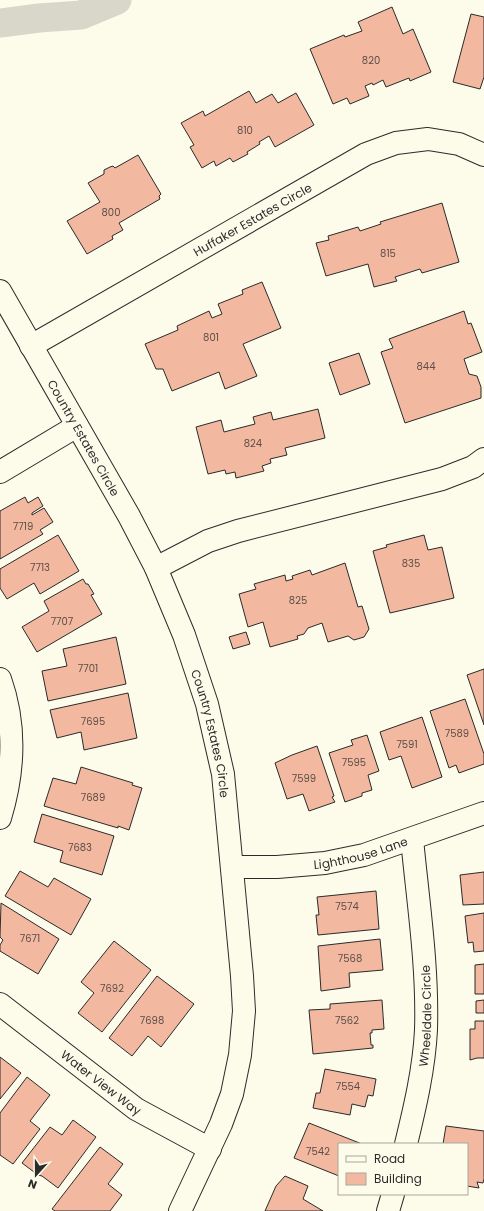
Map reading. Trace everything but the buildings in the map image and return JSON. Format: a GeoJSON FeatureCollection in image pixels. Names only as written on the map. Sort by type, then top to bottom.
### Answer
{"type":"FeatureCollection","features":[{"type":"Feature","properties":{"kind":"street","name":"Huffaker Estates Circle"},"geometry":{"type":"LineString","coordinates":[[32,346],[366,154],[396,143],[428,139],[459,144],[484,155]]}},
{"type":"Feature","properties":{"kind":"street","name":"Country Estates Circle"},"geometry":{"type":"LineString","coordinates":[[0,291],[129,516],[156,568],[184,634],[207,704],[222,774],[242,976],[244,1011],[240,1055],[232,1094],[210,1149],[180,1211]]}},
{"type":"Feature","properties":{"kind":"street"},"geometry":{"type":"LineString","coordinates":[[0,472],[77,426]]}},
{"type":"Feature","properties":{"kind":"street"},"geometry":{"type":"LineString","coordinates":[[156,568],[202,544],[238,531],[442,479],[473,467],[484,459]]}},
{"type":"Feature","properties":{"kind":"street"},"geometry":{"type":"LineString","coordinates":[[0,679],[11,722],[12,761],[7,796],[0,818]]}},
{"type":"Feature","properties":{"kind":"street","name":"Lighthouse Lane"},"geometry":{"type":"LineString","coordinates":[[232,867],[277,867],[325,863],[364,855],[484,813]]}},
{"type":"Feature","properties":{"kind":"street","name":"Wheeldale Circle"},"geometry":{"type":"LineString","coordinates":[[406,1143],[418,1092],[426,1031],[425,968],[412,839]]}},
{"type":"Feature","properties":{"kind":"street","name":"Water View Way"},"geometry":{"type":"LineString","coordinates":[[0,1004],[136,1109],[210,1149]]}},
{"type":"Feature","properties":{"kind":"street"},"geometry":{"type":"LineString","coordinates":[[388,1211],[393,1195]]}},
{"type":"Feature","properties":{"kind":"waterway"},"geometry":{"type":"LineString","coordinates":[[0,23],[81,15],[117,0]]}}]}
